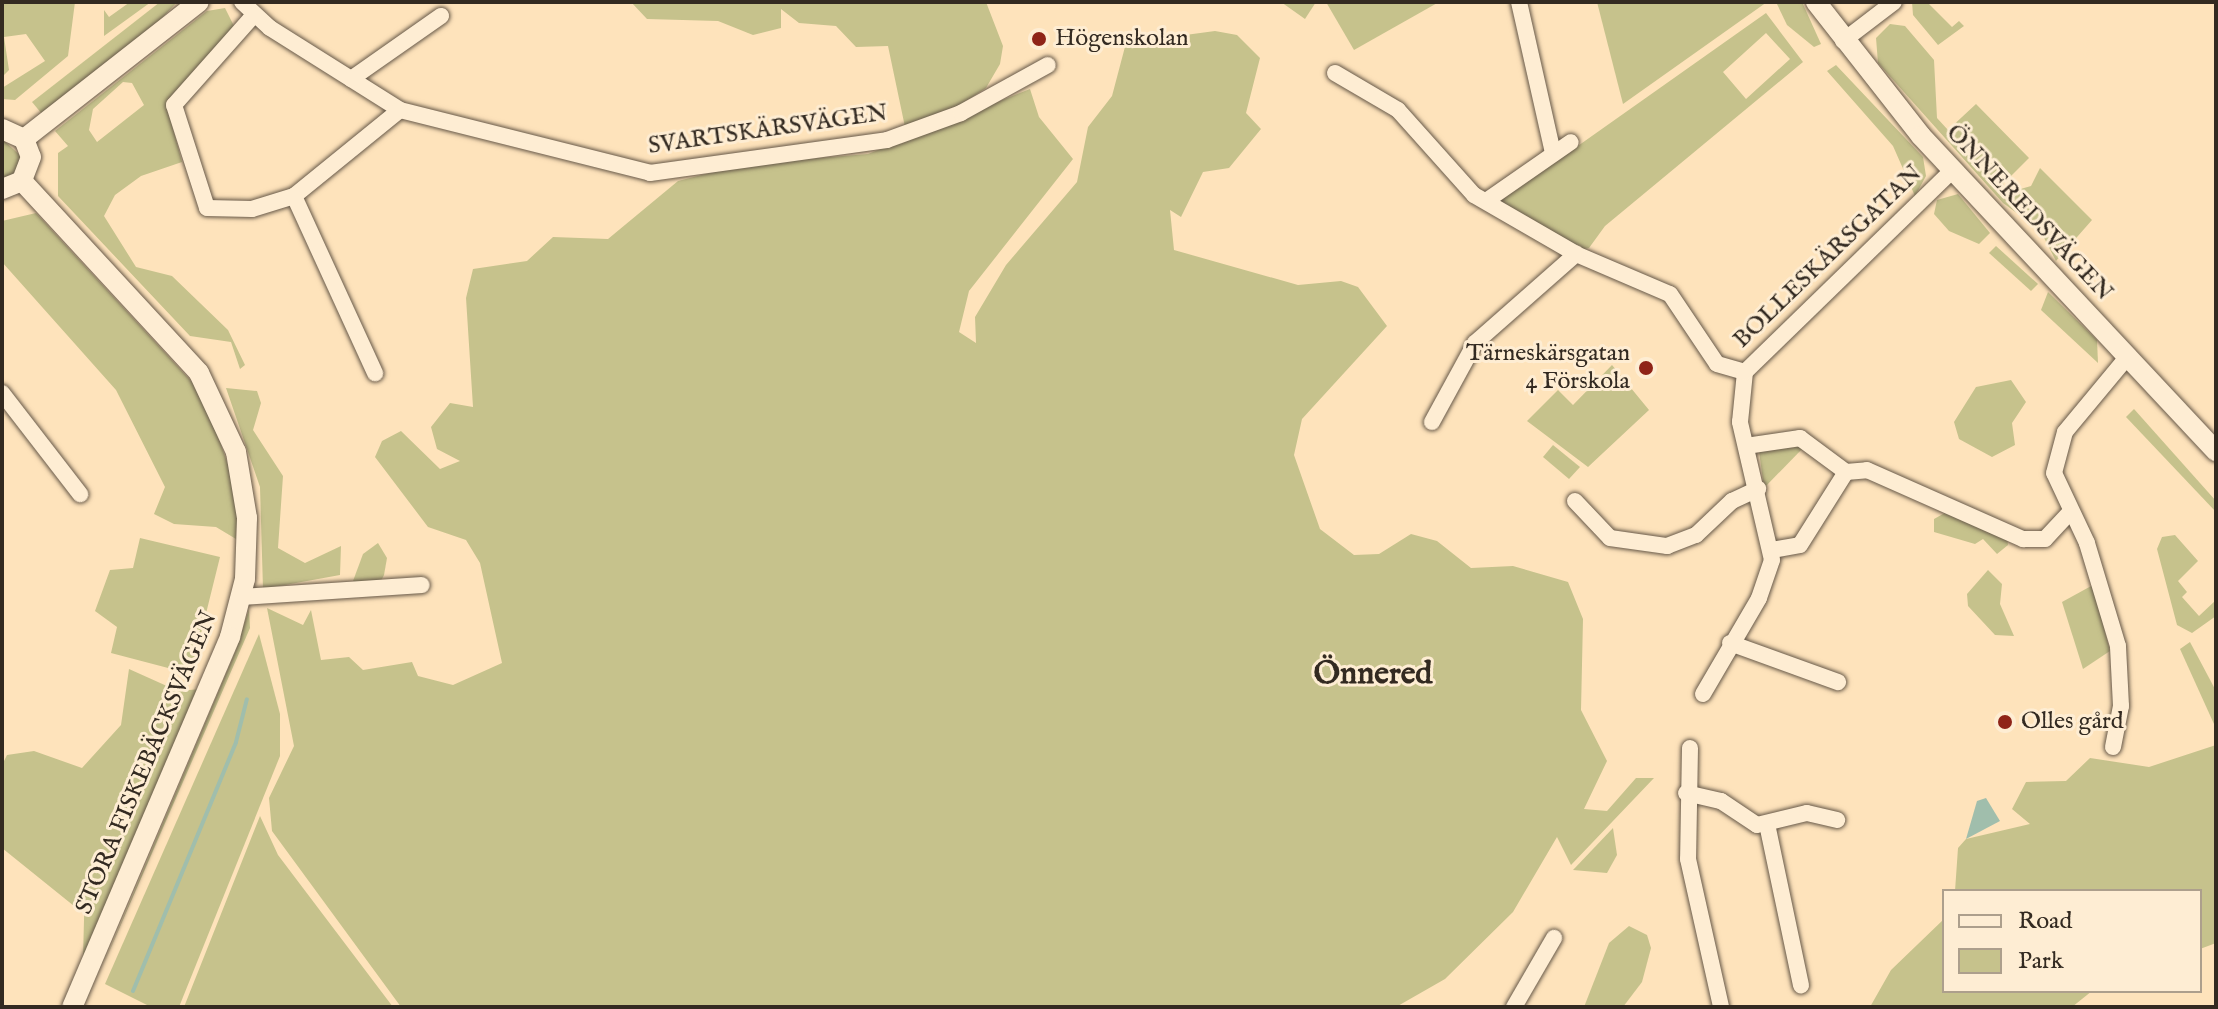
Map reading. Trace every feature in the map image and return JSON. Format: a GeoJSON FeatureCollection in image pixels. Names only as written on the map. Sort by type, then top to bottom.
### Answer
{"type":"FeatureCollection","features":[{"type":"Feature","properties":{"kind":"street"},"geometry":{"type":"LineString","coordinates":[[24,139],[199,2]]}},
{"type":"Feature","properties":{"kind":"street","name":"SVARTSKÄRSVÄGEN"},"geometry":{"type":"LineString","coordinates":[[242,2],[253,16],[400,110],[628,171],[667,173],[887,140],[961,113],[1048,65]]}},
{"type":"Feature","properties":{"kind":"street"},"geometry":{"type":"LineString","coordinates":[[1519,2],[1553,153]]}},
{"type":"Feature","properties":{"kind":"street","name":"ÖNNEREDSVÄGEN"},"geometry":{"type":"LineString","coordinates":[[1816,2],[1843,41],[1953,170],[2215,448]]}},
{"type":"Feature","properties":{"kind":"street"},"geometry":{"type":"LineString","coordinates":[[1843,41],[1892,3]]}},
{"type":"Feature","properties":{"kind":"street"},"geometry":{"type":"LineString","coordinates":[[253,16],[179,92],[175,114],[207,208],[252,209],[294,196],[400,110]]}},
{"type":"Feature","properties":{"kind":"street"},"geometry":{"type":"LineString","coordinates":[[351,79],[441,16]]}},
{"type":"Feature","properties":{"kind":"street"},"geometry":{"type":"LineString","coordinates":[[1335,73],[1398,110],[1448,174],[1486,201],[1576,254],[1670,294],[1717,364],[1745,372]]}},
{"type":"Feature","properties":{"kind":"street"},"geometry":{"type":"LineString","coordinates":[[2,129],[24,139],[31,157],[22,181],[2,189]]}},
{"type":"Feature","properties":{"kind":"street"},"geometry":{"type":"LineString","coordinates":[[1486,201],[1571,142]]}},
{"type":"Feature","properties":{"kind":"street","name":"BOLLESKÄRSGATAN"},"geometry":{"type":"LineString","coordinates":[[1703,694],[1765,586],[1772,550],[1738,409],[1745,372],[1953,170]]}},
{"type":"Feature","properties":{"kind":"street","name":"STORA FISKEBÄCKSVÄGEN"},"geometry":{"type":"LineString","coordinates":[[22,181],[171,337],[212,394],[243,483],[242,597],[72,1007]]}},
{"type":"Feature","properties":{"kind":"street"},"geometry":{"type":"LineString","coordinates":[[294,196],[375,373]]}},
{"type":"Feature","properties":{"kind":"street"},"geometry":{"type":"LineString","coordinates":[[1432,422],[1475,343],[1576,254]]}},
{"type":"Feature","properties":{"kind":"street"},"geometry":{"type":"LineString","coordinates":[[2113,747],[2121,706],[2118,646],[2087,543],[2068,514],[2056,485],[2057,450],[2091,394],[2128,356]]}},
{"type":"Feature","properties":{"kind":"street"},"geometry":{"type":"LineString","coordinates":[[2,393],[80,494]]}},
{"type":"Feature","properties":{"kind":"street"},"geometry":{"type":"LineString","coordinates":[[1746,446],[1794,436],[1846,472],[1867,470],[2023,539],[2045,539],[2068,514]]}},
{"type":"Feature","properties":{"kind":"street"},"geometry":{"type":"LineString","coordinates":[[1772,550],[1800,545],[1846,472]]}},
{"type":"Feature","properties":{"kind":"street"},"geometry":{"type":"LineString","coordinates":[[1575,501],[1610,538],[1667,546],[1696,535],[1732,501],[1758,489]]}},
{"type":"Feature","properties":{"kind":"street"},"geometry":{"type":"LineString","coordinates":[[242,597],[422,585]]}},
{"type":"Feature","properties":{"kind":"street"},"geometry":{"type":"LineString","coordinates":[[1730,643],[1838,682]]}},
{"type":"Feature","properties":{"kind":"street"},"geometry":{"type":"LineString","coordinates":[[1690,748],[1686,793],[1688,859],[1721,1007]]}},
{"type":"Feature","properties":{"kind":"street"},"geometry":{"type":"LineString","coordinates":[[1686,793],[1767,824],[1807,813],[1837,820]]}},
{"type":"Feature","properties":{"kind":"street"},"geometry":{"type":"LineString","coordinates":[[1767,824],[1801,985]]}},
{"type":"Feature","properties":{"kind":"street"},"geometry":{"type":"LineString","coordinates":[[1514,1007],[1554,938]]}},
{"type":"Feature","properties":{"kind":"green space"},"geometry":{"type":"Polygon","coordinates":[[[2,2],[75,2],[68,56],[15,100],[2,99],[2,88],[45,61],[26,34],[4,37],[9,70],[2,77],[2,2]]]}},
{"type":"Feature","properties":{"kind":"green space"},"geometry":{"type":"Polygon","coordinates":[[[130,2],[151,2],[104,36],[104,10],[109,17],[130,2]]]}},
{"type":"Feature","properties":{"kind":"green space"},"geometry":{"type":"Polygon","coordinates":[[[160,2],[177,2],[139,43],[42,114],[32,102],[160,2]]]}},
{"type":"Feature","properties":{"kind":"green space"},"geometry":{"type":"Polygon","coordinates":[[[631,2],[986,2],[1003,46],[1000,64],[986,88],[951,111],[905,127],[888,46],[856,47],[836,26],[799,23],[781,9],[781,28],[753,35],[718,21],[647,19],[631,2]]]}},
{"type":"Feature","properties":{"kind":"green space"},"geometry":{"type":"Polygon","coordinates":[[[1281,2],[1316,2],[1305,19],[1281,2]]]}},
{"type":"Feature","properties":{"kind":"green space"},"geometry":{"type":"Polygon","coordinates":[[[1326,2],[1439,2],[1354,50],[1326,2]]]}},
{"type":"Feature","properties":{"kind":"green space"},"geometry":{"type":"Polygon","coordinates":[[[1597,2],[1767,2],[1623,104],[1597,2]]]}},
{"type":"Feature","properties":{"kind":"green space"},"geometry":{"type":"Polygon","coordinates":[[[1776,2],[1802,2],[1821,44],[1814,47],[1787,25],[1776,2]]]}},
{"type":"Feature","properties":{"kind":"green space"},"geometry":{"type":"Polygon","coordinates":[[[1912,2],[1927,2],[1952,27],[1959,21],[1964,26],[1938,45],[1913,15],[1912,2]]]}},
{"type":"Feature","properties":{"kind":"green space"},"geometry":{"type":"Polygon","coordinates":[[[225,8],[235,28],[166,102],[182,162],[141,176],[115,195],[104,216],[136,267],[172,276],[228,330],[245,365],[240,369],[231,342],[190,336],[58,196],[58,153],[68,146],[55,131],[207,11],[225,8]],[[123,82],[93,109],[89,130],[97,142],[144,105],[132,83],[123,82]]]}},
{"type":"Feature","properties":{"kind":"green space"},"geometry":{"type":"Polygon","coordinates":[[[1766,13],[1803,62],[1605,226],[1589,248],[1580,250],[1500,201],[1766,13]],[[1766,33],[1723,72],[1746,99],[1790,59],[1766,33]]]}},
{"type":"Feature","properties":{"kind":"green space"},"geometry":{"type":"Polygon","coordinates":[[[1890,24],[1905,26],[1934,60],[1937,118],[1948,130],[1976,104],[2029,158],[2003,184],[2010,192],[2031,186],[2040,168],[2092,220],[2056,261],[2040,230],[2003,203],[1878,63],[1876,38],[1890,24]]]}},
{"type":"Feature","properties":{"kind":"green space"},"geometry":{"type":"Polygon","coordinates":[[[1215,31],[1237,35],[1260,58],[1246,113],[1261,129],[1229,168],[1203,172],[1181,217],[1170,210],[1174,250],[1298,285],[1341,281],[1358,287],[1387,326],[1302,419],[1294,455],[1320,529],[1354,555],[1379,554],[1411,534],[1437,541],[1471,568],[1513,566],[1568,582],[1583,619],[1581,710],[1607,761],[1584,809],[1607,811],[1636,778],[1654,778],[1571,865],[1557,837],[1513,912],[1445,979],[1396,1007],[401,1007],[272,831],[269,798],[294,746],[267,608],[303,625],[311,610],[321,660],[349,657],[363,670],[412,662],[418,676],[453,685],[502,663],[480,563],[466,540],[428,527],[375,457],[382,441],[401,431],[440,469],[460,461],[437,449],[431,427],[450,403],[473,407],[466,298],[473,269],[527,261],[553,237],[608,239],[678,181],[745,164],[868,154],[1030,89],[1039,117],[1073,159],[969,291],[959,332],[976,343],[975,317],[1006,265],[1077,182],[1088,127],[1112,96],[1126,43],[1215,31]]]}},
{"type":"Feature","properties":{"kind":"green space"},"geometry":{"type":"Polygon","coordinates":[[[1836,65],[1923,157],[1926,176],[1915,196],[1893,146],[1827,71],[1836,65]]]}},
{"type":"Feature","properties":{"kind":"green space"},"geometry":{"type":"Polygon","coordinates":[[[2,139],[22,157],[17,172],[2,180],[2,139]]]}},
{"type":"Feature","properties":{"kind":"green space"},"geometry":{"type":"Polygon","coordinates":[[[1958,194],[1990,233],[1979,244],[1949,231],[1934,214],[1937,200],[1958,194]]]}},
{"type":"Feature","properties":{"kind":"green space"},"geometry":{"type":"Polygon","coordinates":[[[36,213],[204,395],[239,497],[236,539],[216,527],[174,524],[154,514],[165,487],[116,390],[2,262],[2,221],[36,213]]]}},
{"type":"Feature","properties":{"kind":"green space"},"geometry":{"type":"Polygon","coordinates":[[[1996,246],[2038,284],[2031,291],[1989,253],[1996,246]]]}},
{"type":"Feature","properties":{"kind":"green space"},"geometry":{"type":"Polygon","coordinates":[[[2048,292],[2097,340],[2098,363],[2041,310],[2048,292]]]}},
{"type":"Feature","properties":{"kind":"green space"},"geometry":{"type":"Polygon","coordinates":[[[1612,365],[1649,410],[1588,467],[1527,421],[1558,390],[1573,405],[1612,365]]]}},
{"type":"Feature","properties":{"kind":"green space"},"geometry":{"type":"Polygon","coordinates":[[[2011,380],[2026,402],[2012,423],[2015,445],[1992,457],[1959,439],[1954,422],[1976,387],[2011,380]]]}},
{"type":"Feature","properties":{"kind":"green space"},"geometry":{"type":"Polygon","coordinates":[[[226,388],[257,391],[261,403],[253,430],[283,476],[278,548],[305,563],[341,546],[340,575],[263,589],[260,487],[226,388]]]}},
{"type":"Feature","properties":{"kind":"green space"},"geometry":{"type":"Polygon","coordinates":[[[2134,409],[2216,501],[2216,512],[2126,417],[2134,409]]]}},
{"type":"Feature","properties":{"kind":"green space"},"geometry":{"type":"Polygon","coordinates":[[[1553,445],[1580,467],[1569,479],[1543,457],[1553,445]]]}},
{"type":"Feature","properties":{"kind":"green space"},"geometry":{"type":"Polygon","coordinates":[[[1805,446],[1764,488],[1759,451],[1805,446]]]}},
{"type":"Feature","properties":{"kind":"green space"},"geometry":{"type":"Polygon","coordinates":[[[1952,509],[2007,538],[2008,545],[1997,554],[1983,539],[1975,544],[1934,532],[1934,519],[1952,509]]]}},
{"type":"Feature","properties":{"kind":"green space"},"geometry":{"type":"Polygon","coordinates":[[[2175,535],[2198,561],[2178,581],[2187,592],[2182,597],[2199,616],[2216,600],[2216,616],[2192,633],[2177,625],[2157,549],[2162,537],[2175,535]]]}},
{"type":"Feature","properties":{"kind":"green space"},"geometry":{"type":"Polygon","coordinates":[[[140,538],[220,557],[191,674],[111,653],[117,627],[95,611],[110,570],[133,568],[140,538]]]}},
{"type":"Feature","properties":{"kind":"green space"},"geometry":{"type":"Polygon","coordinates":[[[378,543],[387,558],[384,575],[379,585],[359,586],[353,581],[363,554],[378,543]]]}},
{"type":"Feature","properties":{"kind":"green space"},"geometry":{"type":"Polygon","coordinates":[[[1988,570],[2002,584],[2000,604],[2014,636],[1995,635],[1968,606],[1967,594],[1988,570]]]}},
{"type":"Feature","properties":{"kind":"green space"},"geometry":{"type":"Polygon","coordinates":[[[2093,585],[2110,651],[2083,669],[2062,602],[2093,585]]]}},
{"type":"Feature","properties":{"kind":"green space"},"geometry":{"type":"Polygon","coordinates":[[[249,609],[250,628],[102,968],[236,650],[249,609]]]}},
{"type":"Feature","properties":{"kind":"green space"},"geometry":{"type":"Polygon","coordinates":[[[259,634],[280,714],[280,756],[179,1007],[151,1007],[105,984],[259,634]]]}},
{"type":"Feature","properties":{"kind":"green space"},"geometry":{"type":"Polygon","coordinates":[[[2190,642],[2216,691],[2214,724],[2180,649],[2190,642]]]}},
{"type":"Feature","properties":{"kind":"green space"},"geometry":{"type":"Polygon","coordinates":[[[129,669],[178,691],[201,689],[83,958],[85,881],[74,906],[2,848],[2,765],[7,755],[34,751],[82,768],[121,725],[129,669]]]}},
{"type":"Feature","properties":{"kind":"green space"},"geometry":{"type":"Polygon","coordinates":[[[2216,745],[2216,943],[2202,948],[2202,889],[1955,889],[1958,848],[1966,839],[2030,824],[2012,809],[2026,782],[2066,781],[2090,758],[2149,767],[2216,745]]]}},
{"type":"Feature","properties":{"kind":"green space"},"geometry":{"type":"Polygon","coordinates":[[[260,816],[278,855],[393,1007],[184,1007],[260,816]]]}},
{"type":"Feature","properties":{"kind":"green space"},"geometry":{"type":"Polygon","coordinates":[[[1613,828],[1617,855],[1607,873],[1573,870],[1613,828]]]}},
{"type":"Feature","properties":{"kind":"green space"},"geometry":{"type":"Polygon","coordinates":[[[1942,921],[1942,993],[2090,993],[2072,1007],[1870,1007],[1891,970],[1942,921]]]}},
{"type":"Feature","properties":{"kind":"green space"},"geometry":{"type":"Polygon","coordinates":[[[1629,926],[1647,935],[1651,948],[1642,982],[1623,1007],[1584,1007],[1609,943],[1629,926]]]}},
{"type":"Feature","properties":{"kind":"shaded area"},"geometry":{"type":"Polygon","coordinates":[[[1986,798],[2000,821],[1966,839],[1977,801],[1986,798]]]}},
{"type":"Feature","properties":{"kind":"waterway"},"geometry":{"type":"LineString","coordinates":[[133,991],[236,742],[247,699]]}},
{"type":"Feature","properties":{"kind":"place","name":"Högenskolan"},"geometry":{"type":"Point","coordinates":[1039,39]}},
{"type":"Feature","properties":{"kind":"place","name":"Tärneskärsgatan 4 Förskola"},"geometry":{"type":"Point","coordinates":[1646,368]}},
{"type":"Feature","properties":{"kind":"place","name":"Olles gård"},"geometry":{"type":"Point","coordinates":[2005,722]}},
{"type":"Feature","properties":{"kind":"district","name":"Önnered"},"geometry":{"type":"Point","coordinates":[1373,675]}}]}
